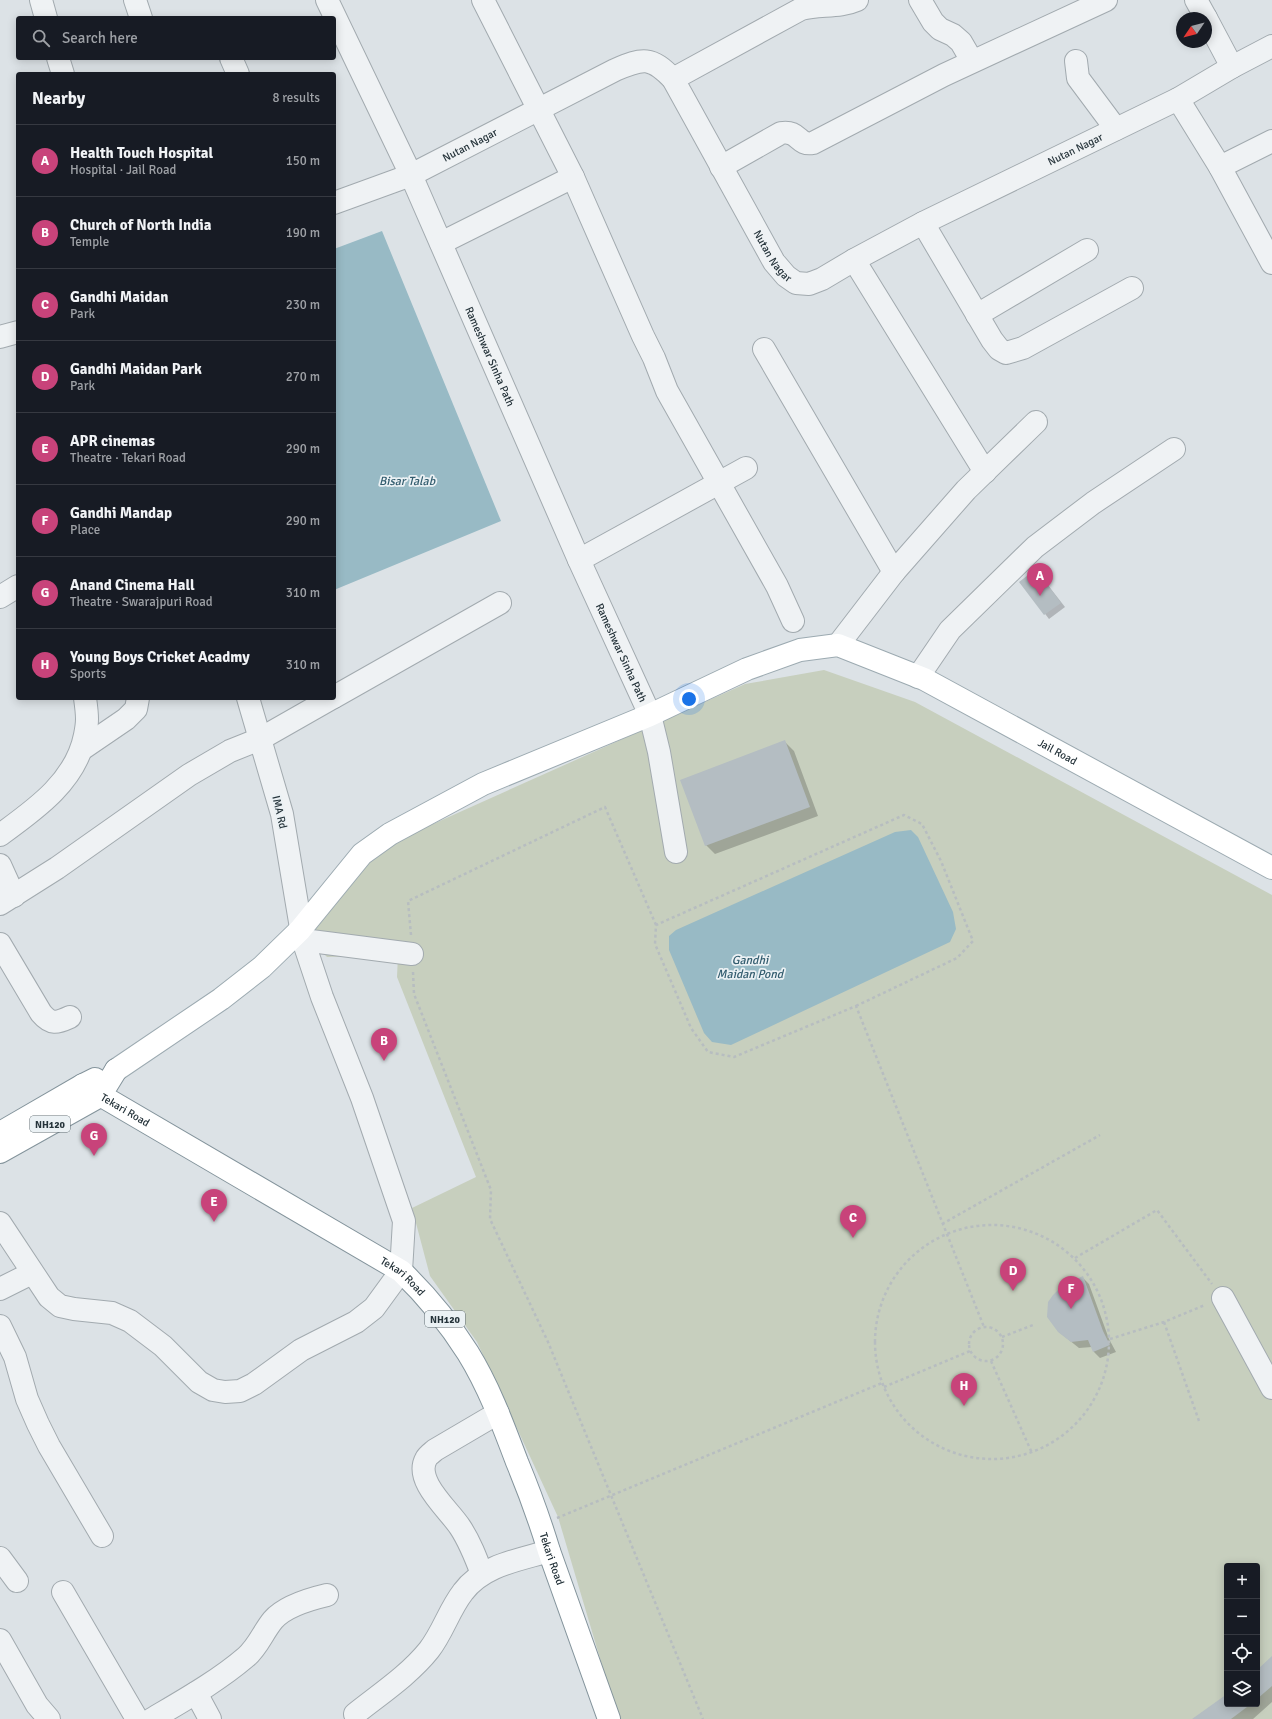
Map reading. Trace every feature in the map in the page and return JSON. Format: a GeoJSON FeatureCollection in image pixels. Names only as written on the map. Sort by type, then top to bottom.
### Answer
{"type":"FeatureCollection","features":[{"type":"Feature","properties":{"kind":"main road","name":"Jail Road"},"geometry":{"type":"LineString","coordinates":[[838,645],[918,677],[1272,868]]}},
{"type":"Feature","properties":{"kind":"main road"},"geometry":{"type":"LineString","coordinates":[[92,1090],[116,1070],[221,999],[301,935],[362,854],[390,834],[483,784],[650,715],[747,670],[800,650],[838,645]]}},
{"type":"Feature","properties":{"kind":"main road","name":"Tekari Road"},"geometry":{"type":"LineString","coordinates":[[92,1090],[401,1271],[426,1295],[469,1354],[498,1413],[541,1523],[549,1551],[609,1719]]}},
{"type":"Feature","properties":{"kind":"main road","name":"NH120"},"geometry":{"type":"LineString","coordinates":[[0,1133],[92,1090]]}},
{"type":"Feature","properties":{"kind":"main road","name":"NH120"},"geometry":{"type":"LineString","coordinates":[[0,1152],[92,1090]]}},
{"type":"Feature","properties":{"kind":"street"},"geometry":{"type":"LineString","coordinates":[[41,0],[45,16]]}},
{"type":"Feature","properties":{"kind":"street"},"geometry":{"type":"LineString","coordinates":[[135,0],[141,16]]}},
{"type":"Feature","properties":{"kind":"street","name":"Rameshwar Sinha Path"},"geometry":{"type":"LineString","coordinates":[[327,0],[335,16]]}},
{"type":"Feature","properties":{"kind":"street"},"geometry":{"type":"LineString","coordinates":[[673,79],[801,9],[814,6],[841,6],[857,0]]}},
{"type":"Feature","properties":{"kind":"street"},"geometry":{"type":"LineString","coordinates":[[920,0],[933,22],[940,29],[953,35],[961,42],[972,61]]}},
{"type":"Feature","properties":{"kind":"street"},"geometry":{"type":"LineString","coordinates":[[721,167],[781,133],[789,132],[794,134],[802,142],[807,144],[813,143],[972,61],[1106,0]]}},
{"type":"Feature","properties":{"kind":"street"},"geometry":{"type":"LineString","coordinates":[[1196,0],[1203,12]]}},
{"type":"Feature","properties":{"kind":"street"},"geometry":{"type":"LineString","coordinates":[[489,2],[573,177],[654,358],[667,391],[777,586],[793,621]]}},
{"type":"Feature","properties":{"kind":"street","name":"Rameshwar Sinha Path"},"geometry":{"type":"LineString","coordinates":[[336,19],[411,175],[579,560],[650,715],[659,752],[676,852]]}},
{"type":"Feature","properties":{"kind":"street"},"geometry":{"type":"LineString","coordinates":[[1212,29],[1232,67]]}},
{"type":"Feature","properties":{"kind":"street","name":"Nutan Nagar"},"geometry":{"type":"LineString","coordinates":[[336,202],[411,175],[615,70],[634,62],[652,62],[663,69],[673,79],[774,262],[791,280],[796,283],[809,284],[822,279],[923,223],[1178,98],[1272,46]]}},
{"type":"Feature","properties":{"kind":"street"},"geometry":{"type":"LineString","coordinates":[[59,60],[62,72]]}},
{"type":"Feature","properties":{"kind":"street"},"geometry":{"type":"LineString","coordinates":[[232,60],[237,72]]}},
{"type":"Feature","properties":{"kind":"street"},"geometry":{"type":"LineString","coordinates":[[1076,61],[1078,78],[1116,129]]}},
{"type":"Feature","properties":{"kind":"street"},"geometry":{"type":"LineString","coordinates":[[1178,98],[1220,167],[1265,232],[1272,263]]}},
{"type":"Feature","properties":{"kind":"street"},"geometry":{"type":"LineString","coordinates":[[1220,167],[1272,141]]}},
{"type":"Feature","properties":{"kind":"street"},"geometry":{"type":"LineString","coordinates":[[441,243],[573,177]]}},
{"type":"Feature","properties":{"kind":"street"},"geometry":{"type":"LineString","coordinates":[[923,223],[992,340],[999,349],[1006,353],[1023,348],[1132,288]]}},
{"type":"Feature","properties":{"kind":"street"},"geometry":{"type":"LineString","coordinates":[[977,315],[1087,250]]}},
{"type":"Feature","properties":{"kind":"street"},"geometry":{"type":"LineString","coordinates":[[854,260],[985,472]]}},
{"type":"Feature","properties":{"kind":"street"},"geometry":{"type":"LineString","coordinates":[[0,337],[16,333]]}},
{"type":"Feature","properties":{"kind":"street"},"geometry":{"type":"LineString","coordinates":[[764,349],[894,572]]}},
{"type":"Feature","properties":{"kind":"street"},"geometry":{"type":"LineString","coordinates":[[838,645],[894,572],[966,490],[1036,422]]}},
{"type":"Feature","properties":{"kind":"street"},"geometry":{"type":"LineString","coordinates":[[918,677],[950,630],[1035,547],[1093,503],[1174,449]]}},
{"type":"Feature","properties":{"kind":"street"},"geometry":{"type":"LineString","coordinates":[[579,560],[746,468]]}},
{"type":"Feature","properties":{"kind":"street"},"geometry":{"type":"LineString","coordinates":[[0,596],[16,587]]}},
{"type":"Feature","properties":{"kind":"street"},"geometry":{"type":"LineString","coordinates":[[336,696],[500,603]]}},
{"type":"Feature","properties":{"kind":"street"},"geometry":{"type":"LineString","coordinates":[[0,835],[31,813],[51,795],[69,773],[82,749],[87,720],[85,700]]}},
{"type":"Feature","properties":{"kind":"street"},"geometry":{"type":"LineString","coordinates":[[82,749],[126,719],[136,709],[138,700]]}},
{"type":"Feature","properties":{"kind":"street","name":"IMA Rd"},"geometry":{"type":"LineString","coordinates":[[249,700],[282,814],[301,935],[322,997],[362,1098],[404,1222],[401,1271]]}},
{"type":"Feature","properties":{"kind":"street"},"geometry":{"type":"LineString","coordinates":[[0,865],[7,900],[57,868],[189,775],[230,751],[260,739],[329,700]]}},
{"type":"Feature","properties":{"kind":"street"},"geometry":{"type":"LineString","coordinates":[[301,935],[412,954]]}},
{"type":"Feature","properties":{"kind":"street"},"geometry":{"type":"LineString","coordinates":[[0,944],[41,1013],[48,1020],[55,1022],[70,1017]]}},
{"type":"Feature","properties":{"kind":"street"},"geometry":{"type":"LineString","coordinates":[[0,1223],[48,1297],[60,1306],[112,1313],[130,1321],[164,1346],[199,1382],[213,1390],[225,1392],[240,1391],[254,1384],[301,1350],[356,1322],[374,1308],[401,1271]]}},
{"type":"Feature","properties":{"kind":"street"},"geometry":{"type":"LineString","coordinates":[[0,1289],[32,1274]]}},
{"type":"Feature","properties":{"kind":"street"},"geometry":{"type":"LineString","coordinates":[[1223,1298],[1272,1388]]}},
{"type":"Feature","properties":{"kind":"street"},"geometry":{"type":"LineString","coordinates":[[2,1335],[15,1357],[27,1399],[38,1424],[49,1446],[102,1536]]}},
{"type":"Feature","properties":{"kind":"street"},"geometry":{"type":"LineString","coordinates":[[482,1574],[470,1544],[460,1526],[436,1496],[427,1482],[424,1469],[426,1458],[435,1450],[498,1413]]}},
{"type":"Feature","properties":{"kind":"street"},"geometry":{"type":"LineString","coordinates":[[355,1714],[417,1665],[430,1649],[440,1633],[463,1591],[482,1574],[493,1568],[549,1551]]}},
{"type":"Feature","properties":{"kind":"street"},"geometry":{"type":"LineString","coordinates":[[0,1558],[17,1581]]}},
{"type":"Feature","properties":{"kind":"street"},"geometry":{"type":"LineString","coordinates":[[63,1592],[137,1719]]}},
{"type":"Feature","properties":{"kind":"street"},"geometry":{"type":"LineString","coordinates":[[152,1719],[196,1693],[247,1657],[257,1647],[274,1619],[290,1608],[306,1600],[327,1595]]}},
{"type":"Feature","properties":{"kind":"street"},"geometry":{"type":"LineString","coordinates":[[0,1640],[37,1705],[49,1719]]}},
{"type":"Feature","properties":{"kind":"street"},"geometry":{"type":"LineString","coordinates":[[196,1693],[210,1719]]}},
{"type":"Feature","properties":{"kind":"path"},"geometry":{"type":"LineString","coordinates":[[656,925],[904,815],[922,824],[941,860],[973,941],[957,958],[856,1006],[734,1057],[708,1052],[691,1028],[655,944],[656,925],[605,807],[408,901],[414,994],[491,1190],[490,1219],[548,1342],[610,1496],[703,1719]]}},
{"type":"Feature","properties":{"kind":"path"},"geometry":{"type":"LineString","coordinates":[[856,1006],[984,1327]]}},
{"type":"Feature","properties":{"kind":"path"},"geometry":{"type":"LineString","coordinates":[[942,1224],[1100,1135]]}},
{"type":"Feature","properties":{"kind":"path"},"geometry":{"type":"LineString","coordinates":[[1075,1258],[1157,1210],[1223,1298],[1164,1322],[1110,1339]]}},
{"type":"Feature","properties":{"kind":"path"},"geometry":{"type":"LineString","coordinates":[[991,1224],[1014,1226],[1043,1237],[1056,1244],[1075,1258],[1093,1282],[1105,1310],[1110,1339],[1108,1364],[1101,1387],[1089,1409],[1073,1428],[1054,1442],[1032,1453],[997,1460],[962,1455],[929,1441],[902,1417],[882,1383],[876,1354],[876,1324],[884,1295],[900,1270],[921,1248],[946,1233],[968,1227],[991,1224]]}},
{"type":"Feature","properties":{"kind":"path"},"geometry":{"type":"LineString","coordinates":[[1164,1322],[1199,1421]]}},
{"type":"Feature","properties":{"kind":"path"},"geometry":{"type":"LineString","coordinates":[[1002,1337],[1034,1325]]}},
{"type":"Feature","properties":{"kind":"path"},"geometry":{"type":"LineString","coordinates":[[984,1327],[995,1329],[1002,1337],[1002,1349],[1000,1354],[991,1361],[976,1358],[968,1346],[971,1335],[974,1331],[984,1327]]}},
{"type":"Feature","properties":{"kind":"path"},"geometry":{"type":"LineString","coordinates":[[884,1387],[970,1351]]}},
{"type":"Feature","properties":{"kind":"path"},"geometry":{"type":"LineString","coordinates":[[991,1361],[1032,1453]]}},
{"type":"Feature","properties":{"kind":"path"},"geometry":{"type":"LineString","coordinates":[[541,1523],[610,1496],[882,1383]]}},
{"type":"Feature","properties":{"kind":"green space"},"geometry":{"type":"Polygon","coordinates":[[[824,670],[915,702],[1272,895],[1272,1719],[618,1719],[558,1517],[477,1342],[430,1276],[412,1208],[476,1177],[397,977],[398,955],[327,957],[300,930],[384,846],[745,684],[824,670]]]}},
{"type":"Feature","properties":{"kind":"water","name":"Bisar Talab"},"geometry":{"type":"Polygon","coordinates":[[[382,231],[501,521],[336,589],[336,248],[382,231]]]}},
{"type":"Feature","properties":{"kind":"water","name":"Gandhi Maidan Pond"},"geometry":{"type":"Polygon","coordinates":[[[911,830],[918,837],[953,912],[956,929],[950,942],[731,1045],[712,1042],[704,1033],[669,950],[669,936],[676,930],[895,832],[911,830]]]}},
{"type":"Feature","properties":{"kind":"building"},"geometry":{"type":"Polygon","coordinates":[[[1036,569],[1061,603],[1044,615],[1019,582],[1036,569]]]}},
{"type":"Feature","properties":{"kind":"building"},"geometry":{"type":"Polygon","coordinates":[[[785,740],[810,807],[705,846],[680,780],[785,740]]]}},
{"type":"Feature","properties":{"kind":"building"},"geometry":{"type":"Polygon","coordinates":[[[1083,1276],[1103,1331],[1110,1345],[1093,1352],[1088,1340],[1071,1342],[1058,1332],[1047,1317],[1048,1302],[1053,1295],[1062,1286],[1083,1276]]]}},
{"type":"Feature","properties":{"kind":"building"},"geometry":{"type":"Polygon","coordinates":[[[1272,1656],[1272,1686],[1260,1696],[1260,1671],[1260,1667],[1272,1656]]]}},
{"type":"Feature","properties":{"kind":"building"},"geometry":{"type":"Polygon","coordinates":[[[1224,1696],[1224,1707],[1247,1707],[1231,1719],[1192,1719],[1224,1696]]]}},
{"type":"Feature","properties":{"kind":"place","name":"Health Touch Hospital"},"geometry":{"type":"Point","coordinates":[1040,596]}},
{"type":"Feature","properties":{"kind":"place","name":"Church of North India"},"geometry":{"type":"Point","coordinates":[384,1061]}},
{"type":"Feature","properties":{"kind":"place","name":"Anand Cinema Hall"},"geometry":{"type":"Point","coordinates":[94,1156]}},
{"type":"Feature","properties":{"kind":"place","name":"APR cinemas"},"geometry":{"type":"Point","coordinates":[214,1222]}},
{"type":"Feature","properties":{"kind":"place","name":"Gandhi Maidan"},"geometry":{"type":"Point","coordinates":[853,1238]}},
{"type":"Feature","properties":{"kind":"place","name":"Gandhi Maidan Park"},"geometry":{"type":"Point","coordinates":[1013,1291]}},
{"type":"Feature","properties":{"kind":"place","name":"Gandhi Mandap"},"geometry":{"type":"Point","coordinates":[1071,1309]}},
{"type":"Feature","properties":{"kind":"place","name":"Young Boys Cricket Acadmy"},"geometry":{"type":"Point","coordinates":[964,1406]}}]}
